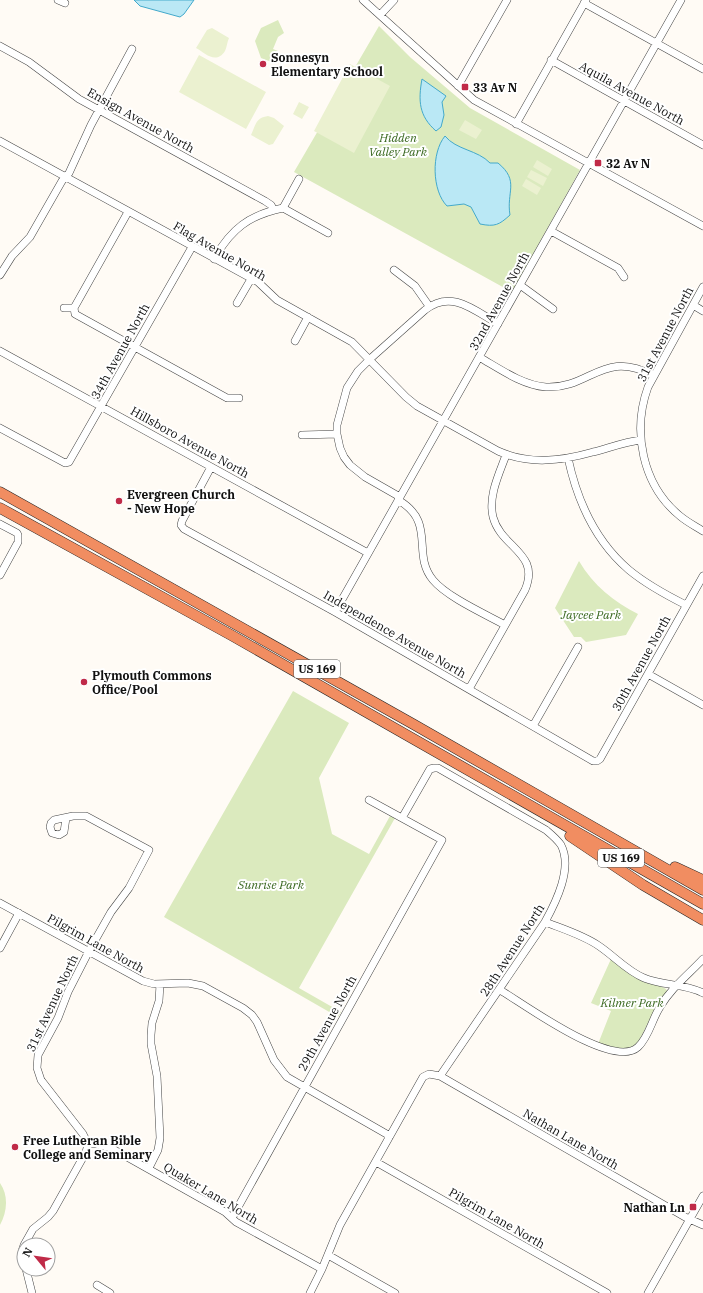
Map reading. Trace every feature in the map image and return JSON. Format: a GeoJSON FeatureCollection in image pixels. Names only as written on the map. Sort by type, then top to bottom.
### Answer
{"type":"FeatureCollection","features":[{"type":"Feature","properties":{"kind":"highway"},"geometry":{"type":"LineString","coordinates":[[0,489],[28,508]]}},
{"type":"Feature","properties":{"kind":"highway","name":"US 169"},"geometry":{"type":"LineString","coordinates":[[0,492],[235,622],[703,890]]}},
{"type":"Feature","properties":{"kind":"highway","name":"US 169"},"geometry":{"type":"LineString","coordinates":[[0,508],[238,639],[703,904]]}},
{"type":"Feature","properties":{"kind":"highway"},"geometry":{"type":"LineString","coordinates":[[539,811],[556,826],[643,885],[703,920]]}},
{"type":"Feature","properties":{"kind":"highway"},"geometry":{"type":"LineString","coordinates":[[605,834],[703,880]]}},
{"type":"Feature","properties":{"kind":"street"},"geometry":{"type":"LineString","coordinates":[[58,0],[65,3]]}},
{"type":"Feature","properties":{"kind":"street"},"geometry":{"type":"LineString","coordinates":[[363,0],[474,100],[703,226]]}},
{"type":"Feature","properties":{"kind":"street"},"geometry":{"type":"LineString","coordinates":[[380,15],[394,0]]}},
{"type":"Feature","properties":{"kind":"street"},"geometry":{"type":"LineString","coordinates":[[458,86],[507,0]]}},
{"type":"Feature","properties":{"kind":"street","name":"32nd Avenue North"},"geometry":{"type":"LineString","coordinates":[[335,612],[681,0]]}},
{"type":"Feature","properties":{"kind":"street"},"geometry":{"type":"LineString","coordinates":[[516,124],[585,2],[656,44],[703,69]]}},
{"type":"Feature","properties":{"kind":"street","name":"Ensign Avenue North"},"geometry":{"type":"LineString","coordinates":[[0,46],[29,62],[79,99],[265,201],[271,205],[274,210]]}},
{"type":"Feature","properties":{"kind":"street"},"geometry":{"type":"LineString","coordinates":[[0,275],[12,256],[30,236],[72,168],[99,109],[132,49]]}},
{"type":"Feature","properties":{"kind":"street","name":"Aquila Avenue North"},"geometry":{"type":"LineString","coordinates":[[551,60],[703,144]]}},
{"type":"Feature","properties":{"kind":"street","name":"Flag Avenue North"},"geometry":{"type":"LineString","coordinates":[[0,141],[258,282],[277,300],[344,337],[361,349],[406,397],[427,412],[506,455],[535,460],[568,458],[620,443],[641,440]]}},
{"type":"Feature","properties":{"kind":"street"},"geometry":{"type":"LineString","coordinates":[[283,208],[299,179]]}},
{"type":"Feature","properties":{"kind":"street"},"geometry":{"type":"LineString","coordinates":[[214,259],[227,238],[236,229],[258,216],[274,210],[283,208],[328,233]]}},
{"type":"Feature","properties":{"kind":"street"},"geometry":{"type":"LineString","coordinates":[[128,212],[74,308],[75,314],[228,398],[239,398]]}},
{"type":"Feature","properties":{"kind":"street"},"geometry":{"type":"LineString","coordinates":[[551,231],[618,268],[624,277]]}},
{"type":"Feature","properties":{"kind":"street","name":"34th Avenue North"},"geometry":{"type":"LineString","coordinates":[[0,428],[65,463],[69,462],[192,247]]}},
{"type":"Feature","properties":{"kind":"street"},"geometry":{"type":"LineString","coordinates":[[394,270],[415,286],[429,306]]}},
{"type":"Feature","properties":{"kind":"street"},"geometry":{"type":"LineString","coordinates":[[238,303],[251,279]]}},
{"type":"Feature","properties":{"kind":"street"},"geometry":{"type":"LineString","coordinates":[[520,285],[553,309]]}},
{"type":"Feature","properties":{"kind":"street","name":"31st Avenue North"},"geometry":{"type":"LineString","coordinates":[[641,440],[641,420],[644,399],[654,376],[703,286]]}},
{"type":"Feature","properties":{"kind":"street"},"geometry":{"type":"LineString","coordinates":[[498,324],[456,301],[439,301],[429,306],[358,371],[347,388],[339,416],[337,434],[340,448],[350,465],[411,508],[419,522],[425,565],[433,580],[448,592],[505,626]]}},
{"type":"Feature","properties":{"kind":"street"},"geometry":{"type":"LineString","coordinates":[[693,305],[703,311]]}},
{"type":"Feature","properties":{"kind":"street"},"geometry":{"type":"LineString","coordinates":[[64,308],[74,308]]}},
{"type":"Feature","properties":{"kind":"street"},"geometry":{"type":"LineString","coordinates":[[295,341],[308,317]]}},
{"type":"Feature","properties":{"kind":"street","name":"Hillsboro Avenue North"},"geometry":{"type":"LineString","coordinates":[[1,354],[102,406],[368,553]]}},
{"type":"Feature","properties":{"kind":"street"},"geometry":{"type":"LineString","coordinates":[[479,357],[526,383],[547,387],[568,384],[609,367],[618,365],[636,368],[654,376]]}},
{"type":"Feature","properties":{"kind":"street"},"geometry":{"type":"LineString","coordinates":[[302,435],[337,434]]}},
{"type":"Feature","properties":{"kind":"street"},"geometry":{"type":"LineString","coordinates":[[641,440],[653,484],[661,496],[680,516],[703,530]]}},
{"type":"Feature","properties":{"kind":"street"},"geometry":{"type":"LineString","coordinates":[[469,689],[525,590],[530,576],[526,561],[501,534],[493,516],[493,494],[506,455]]}},
{"type":"Feature","properties":{"kind":"street"},"geometry":{"type":"LineString","coordinates":[[568,458],[574,484],[581,504],[590,522],[606,544],[628,569],[661,592],[686,605]]}},
{"type":"Feature","properties":{"kind":"street","name":"Independence Avenue North"},"geometry":{"type":"LineString","coordinates":[[211,467],[185,515],[181,525],[184,529],[335,612],[593,761],[597,761]]}},
{"type":"Feature","properties":{"kind":"street"},"geometry":{"type":"LineString","coordinates":[[0,524],[18,535],[18,542],[0,575]]}},
{"type":"Feature","properties":{"kind":"street","name":"30th Avenue North"},"geometry":{"type":"LineString","coordinates":[[597,761],[600,759],[703,576]]}},
{"type":"Feature","properties":{"kind":"street"},"geometry":{"type":"LineString","coordinates":[[533,726],[578,646]]}},
{"type":"Feature","properties":{"kind":"street"},"geometry":{"type":"LineString","coordinates":[[648,674],[703,705]]}},
{"type":"Feature","properties":{"kind":"street","name":"28th Avenue North"},"geometry":{"type":"LineString","coordinates":[[402,818],[430,769],[438,768],[546,830],[557,839],[564,852],[565,860],[561,887],[545,922],[440,1076]]}},
{"type":"Feature","properties":{"kind":"street"},"geometry":{"type":"LineString","coordinates":[[369,800],[402,818]]}},
{"type":"Feature","properties":{"kind":"street","name":"31st Avenue North"},"geometry":{"type":"LineString","coordinates":[[66,818],[73,816],[86,816],[149,850],[129,888],[111,912],[89,951],[68,992],[58,1018],[38,1055],[37,1068],[44,1084],[83,1134],[88,1144]]}},
{"type":"Feature","properties":{"kind":"street","name":"29th Avenue North"},"geometry":{"type":"LineString","coordinates":[[232,1218],[442,840],[402,818]]}},
{"type":"Feature","properties":{"kind":"street","name":"Pilgrim Lane North"},"geometry":{"type":"LineString","coordinates":[[0,903],[143,981],[160,984],[184,982],[203,986],[243,1008],[252,1015],[257,1022],[270,1054],[277,1066],[287,1077],[390,1136]]}},
{"type":"Feature","properties":{"kind":"street"},"geometry":{"type":"LineString","coordinates":[[0,948],[19,913]]}},
{"type":"Feature","properties":{"kind":"street"},"geometry":{"type":"LineString","coordinates":[[545,922],[592,942],[631,971],[643,978],[688,987],[703,993]]}},
{"type":"Feature","properties":{"kind":"street"},"geometry":{"type":"LineString","coordinates":[[500,990],[577,1037],[598,1046],[617,1052],[624,1052],[633,1050],[642,1042],[666,997],[703,960]]}},
{"type":"Feature","properties":{"kind":"street"},"geometry":{"type":"LineString","coordinates":[[149,1168],[158,1150],[160,1138],[157,1076],[151,1035],[152,1023],[159,1001],[160,984]]}},
{"type":"Feature","properties":{"kind":"street","name":"Nathan Lane North"},"geometry":{"type":"LineString","coordinates":[[390,1136],[423,1077],[429,1074],[440,1076],[679,1213],[703,1225]]}},
{"type":"Feature","properties":{"kind":"street"},"geometry":{"type":"LineString","coordinates":[[310,1293],[340,1226],[390,1136]]}},
{"type":"Feature","properties":{"kind":"street"},"geometry":{"type":"LineString","coordinates":[[28,1237],[33,1229],[48,1217],[52,1211],[86,1152],[88,1144]]}},
{"type":"Feature","properties":{"kind":"street","name":"Quaker Lane North"},"geometry":{"type":"LineString","coordinates":[[88,1144],[96,1144],[111,1148],[149,1168],[225,1212],[236,1222],[322,1269]]}},
{"type":"Feature","properties":{"kind":"street","name":"Pilgrim Lane North"},"geometry":{"type":"LineString","coordinates":[[376,1162],[607,1293]]}},
{"type":"Feature","properties":{"kind":"street"},"geometry":{"type":"LineString","coordinates":[[648,1293],[703,1196]]}},
{"type":"Feature","properties":{"kind":"street"},"geometry":{"type":"LineString","coordinates":[[328,1255],[395,1293]]}},
{"type":"Feature","properties":{"kind":"street"},"geometry":{"type":"LineString","coordinates":[[28,1277],[32,1293]]}},
{"type":"Feature","properties":{"kind":"street"},"geometry":{"type":"LineString","coordinates":[[97,1285],[110,1293]]}},
{"type":"Feature","properties":{"kind":"green space"},"geometry":{"type":"Polygon","coordinates":[[[278,20],[284,33],[278,37],[273,49],[278,51],[274,63],[261,58],[255,41],[261,28],[278,20]]]}},
{"type":"Feature","properties":{"kind":"green space","name":"Hidden Valley Park"},"geometry":{"type":"Polygon","coordinates":[[[379,26],[410,57],[470,108],[580,170],[512,292],[294,172],[379,26]]]}},
{"type":"Feature","properties":{"kind":"green space"},"geometry":{"type":"Polygon","coordinates":[[[212,28],[229,38],[225,51],[222,55],[214,58],[196,48],[207,30],[212,28]]]}},
{"type":"Feature","properties":{"kind":"green space"},"geometry":{"type":"Polygon","coordinates":[[[199,55],[266,92],[246,129],[179,92],[199,55]]]}},
{"type":"Feature","properties":{"kind":"green space"},"geometry":{"type":"Polygon","coordinates":[[[350,64],[390,86],[354,153],[314,131],[350,64]]]}},
{"type":"Feature","properties":{"kind":"green space"},"geometry":{"type":"Polygon","coordinates":[[[299,102],[309,107],[302,119],[293,114],[299,102]]]}},
{"type":"Feature","properties":{"kind":"green space"},"geometry":{"type":"Polygon","coordinates":[[[268,116],[274,118],[284,126],[273,144],[269,145],[251,135],[258,120],[268,116]]]}},
{"type":"Feature","properties":{"kind":"green space"},"geometry":{"type":"Polygon","coordinates":[[[465,120],[482,130],[476,139],[459,130],[465,120]]]}},
{"type":"Feature","properties":{"kind":"green space"},"geometry":{"type":"Polygon","coordinates":[[[537,160],[552,169],[548,176],[533,167],[537,160]]]}},
{"type":"Feature","properties":{"kind":"green space"},"geometry":{"type":"Polygon","coordinates":[[[531,170],[547,178],[543,186],[527,177],[531,170]]]}},
{"type":"Feature","properties":{"kind":"green space"},"geometry":{"type":"Polygon","coordinates":[[[526,179],[541,188],[537,195],[522,186],[526,179]]]}},
{"type":"Feature","properties":{"kind":"green space","name":"Jaycee Park"},"geometry":{"type":"Polygon","coordinates":[[[579,561],[597,585],[612,598],[638,614],[626,635],[586,642],[581,637],[574,637],[555,608],[579,561]]]}},
{"type":"Feature","properties":{"kind":"green space","name":"Sunrise Park"},"geometry":{"type":"Polygon","coordinates":[[[293,691],[349,723],[319,778],[332,834],[369,854],[390,816],[395,818],[299,988],[341,1012],[338,1017],[164,917],[293,691]]]}},
{"type":"Feature","properties":{"kind":"green space","name":"Kilmer Park"},"geometry":{"type":"Polygon","coordinates":[[[611,959],[666,989],[667,991],[655,1009],[639,1041],[630,1048],[625,1049],[598,1044],[611,1011],[591,1003],[611,959]]]}},
{"type":"Feature","properties":{"kind":"green space"},"geometry":{"type":"Polygon","coordinates":[[[0,1183],[5,1193],[6,1204],[0,1225],[0,1183]]]}},
{"type":"Feature","properties":{"kind":"water"},"geometry":{"type":"Polygon","coordinates":[[[134,0],[194,0],[180,17],[140,6],[134,0]]]}},
{"type":"Feature","properties":{"kind":"water"},"geometry":{"type":"Polygon","coordinates":[[[422,79],[446,96],[442,102],[444,115],[441,127],[436,131],[426,120],[421,108],[420,94],[422,79]]]}},
{"type":"Feature","properties":{"kind":"water"},"geometry":{"type":"Polygon","coordinates":[[[445,136],[455,144],[479,155],[490,163],[498,163],[505,169],[509,175],[511,187],[509,207],[510,215],[503,221],[493,225],[480,224],[471,207],[464,204],[447,206],[442,199],[438,191],[435,172],[437,152],[440,143],[445,136]]]}},
{"type":"Feature","properties":{"kind":"place","name":"Sonnesyn Elementary School"},"geometry":{"type":"Point","coordinates":[263,64]}},
{"type":"Feature","properties":{"kind":"place","name":"33 Av N"},"geometry":{"type":"Point","coordinates":[465,87]}},
{"type":"Feature","properties":{"kind":"place","name":"32 Av N"},"geometry":{"type":"Point","coordinates":[598,163]}},
{"type":"Feature","properties":{"kind":"place","name":"Evergreen Church - New Hope"},"geometry":{"type":"Point","coordinates":[119,501]}},
{"type":"Feature","properties":{"kind":"place","name":"Plymouth Commons Office/Pool"},"geometry":{"type":"Point","coordinates":[84,682]}},
{"type":"Feature","properties":{"kind":"place","name":"Free Lutheran Bible College and Seminary"},"geometry":{"type":"Point","coordinates":[15,1147]}},
{"type":"Feature","properties":{"kind":"place","name":"Nathan Ln"},"geometry":{"type":"Point","coordinates":[693,1207]}}]}
